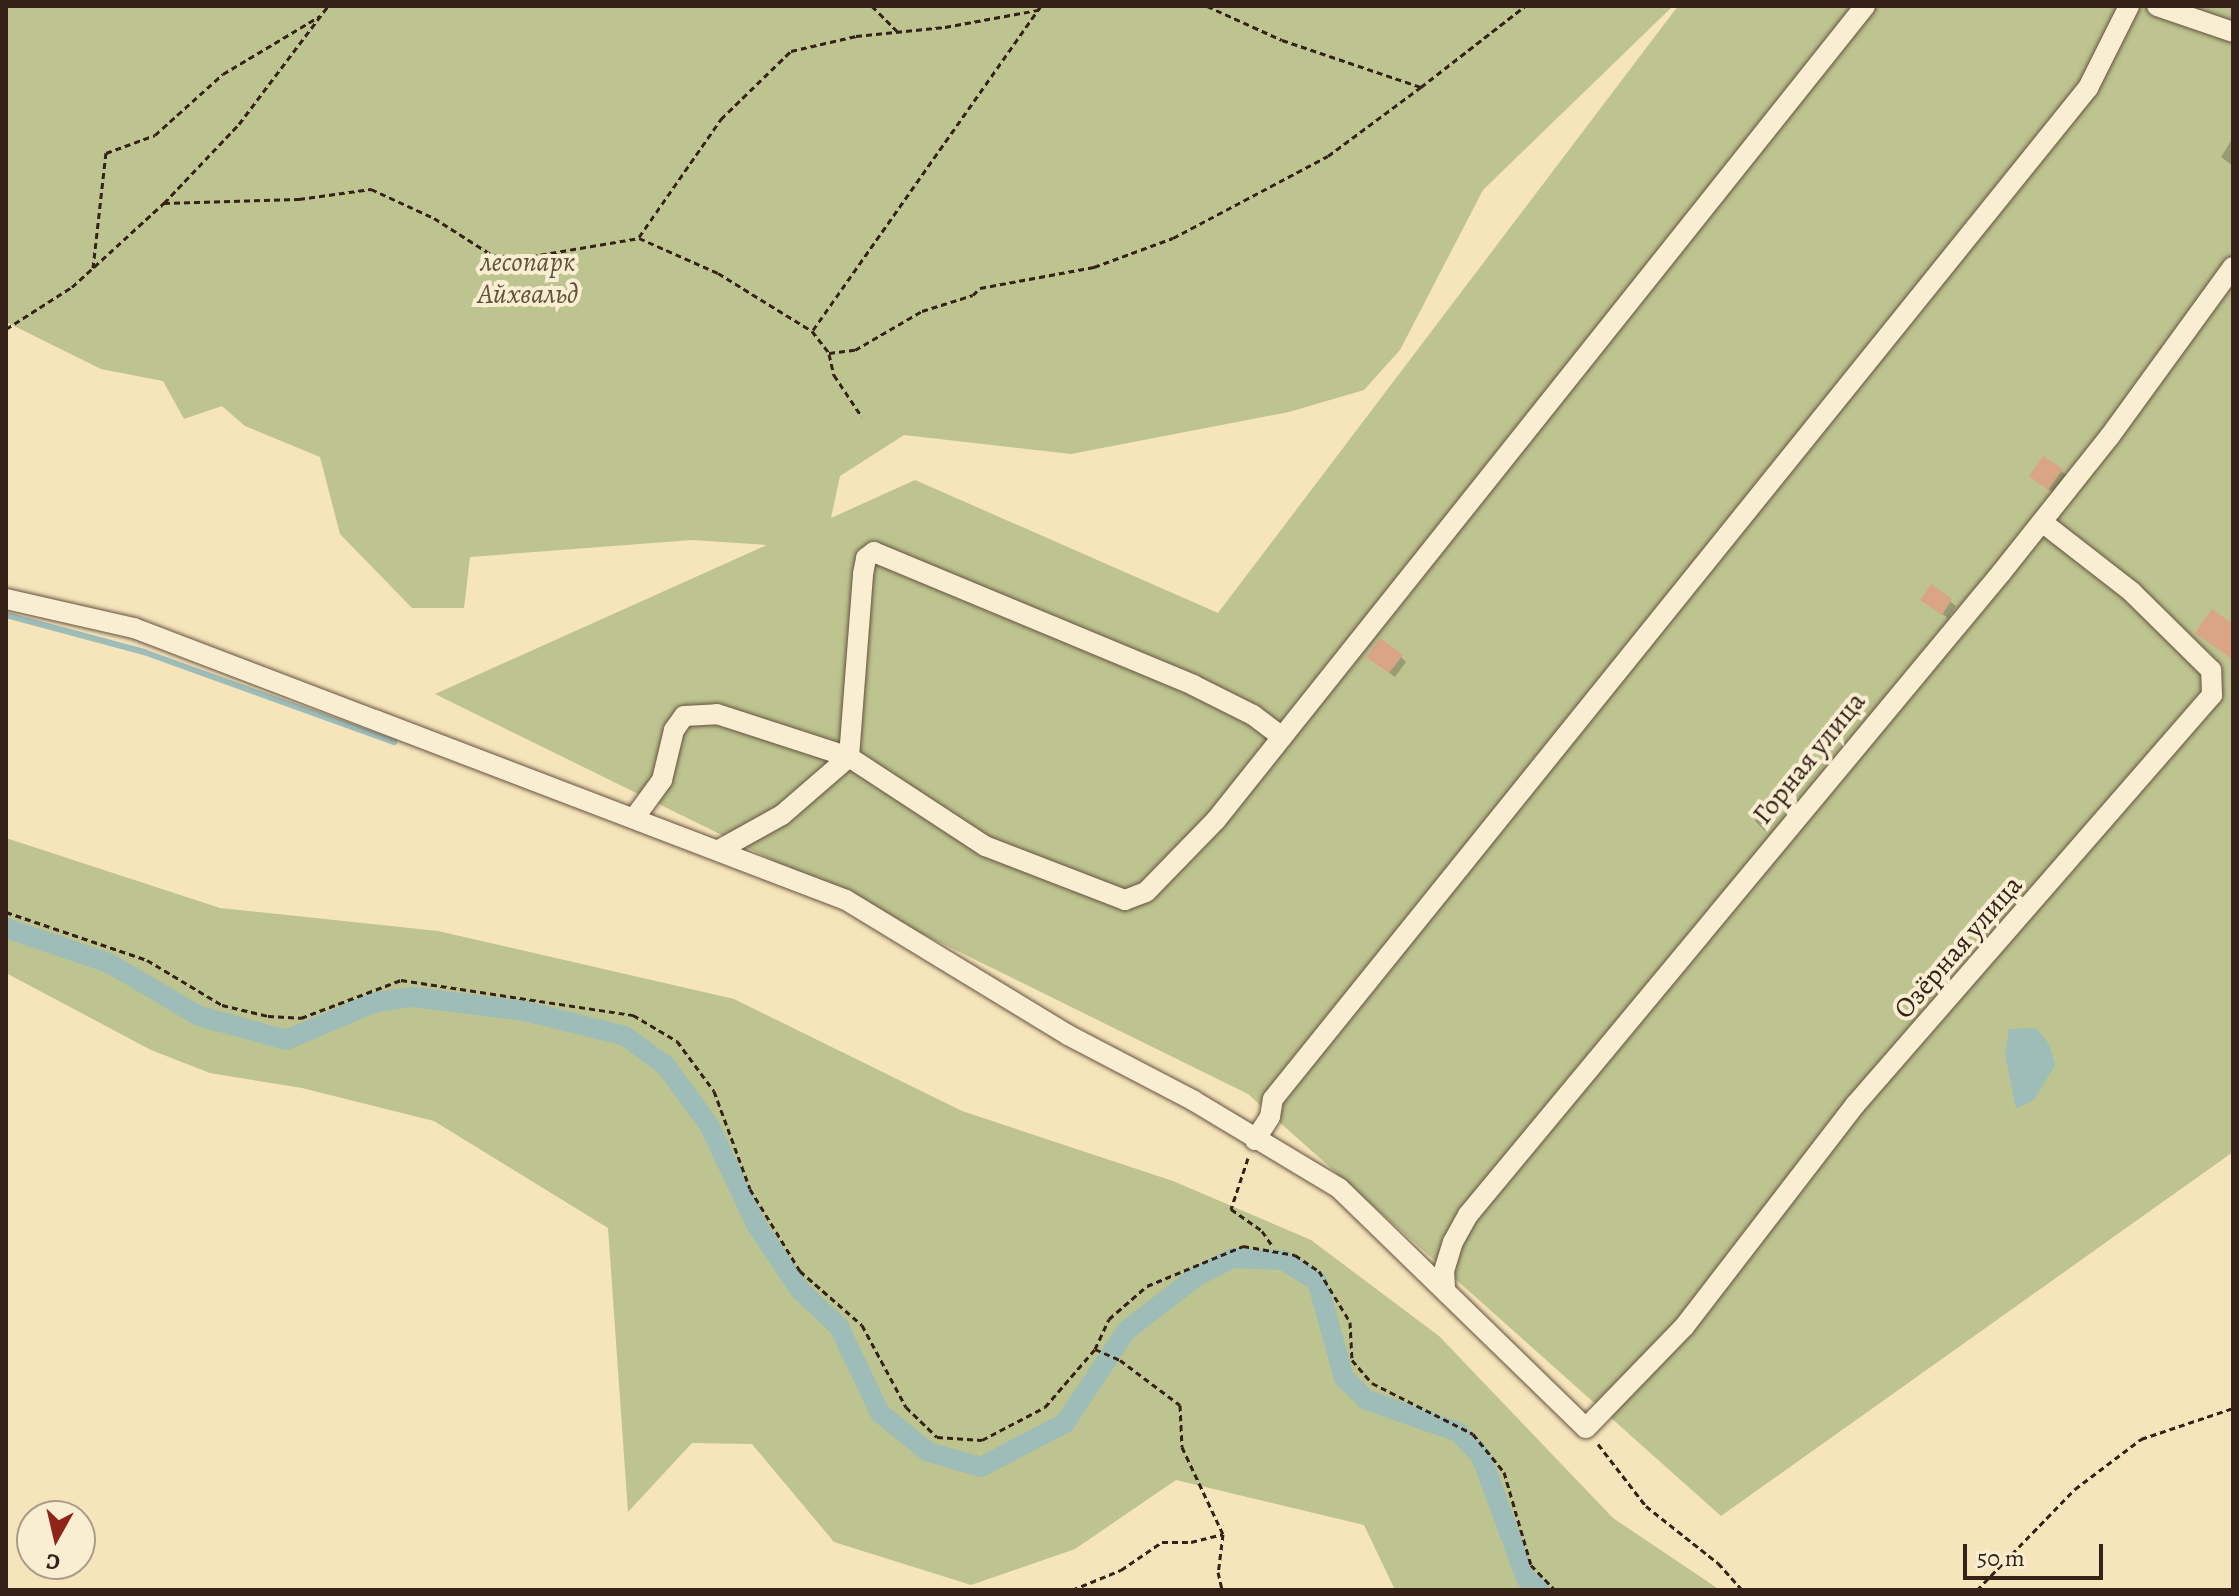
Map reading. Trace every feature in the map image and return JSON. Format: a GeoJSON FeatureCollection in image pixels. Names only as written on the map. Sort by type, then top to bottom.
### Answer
{"type":"FeatureCollection","features":[{"type":"Feature","properties":{"kind":"street"},"geometry":{"type":"LineString","coordinates":[[635,817],[662,780],[674,730],[684,716],[717,714],[849,757],[985,846],[1125,900],[1146,892],[1216,820],[1865,6]]}},
{"type":"Feature","properties":{"kind":"street"},"geometry":{"type":"LineString","coordinates":[[1255,1140],[1273,1099],[2088,88],[2129,6]]}},
{"type":"Feature","properties":{"kind":"street"},"geometry":{"type":"LineString","coordinates":[[2157,6],[2233,32]]}},
{"type":"Feature","properties":{"kind":"street","name":"Горная улица"},"geometry":{"type":"LineString","coordinates":[[1445,1288],[1444,1271],[1468,1215],[2042,522],[2233,267]]}},
{"type":"Feature","properties":{"kind":"street","name":"Озёрная улица"},"geometry":{"type":"LineString","coordinates":[[1586,1428],[1684,1327],[1855,1105],[2212,695],[2211,670],[2132,592],[2042,522]]}},
{"type":"Feature","properties":{"kind":"street"},"geometry":{"type":"LineString","coordinates":[[719,850],[782,815],[849,757],[863,574],[866,558],[874,552],[1193,685],[1253,715],[1282,737]]}},
{"type":"Feature","properties":{"kind":"street"},"geometry":{"type":"LineString","coordinates":[[6,599],[134,628],[846,900],[1068,1035],[1194,1101],[1339,1188],[1586,1428]]}},
{"type":"Feature","properties":{"kind":"path"},"geometry":{"type":"LineString","coordinates":[[6,329],[72,287],[164,203],[239,124],[328,6]]}},
{"type":"Feature","properties":{"kind":"path"},"geometry":{"type":"LineString","coordinates":[[872,6],[900,34]]}},
{"type":"Feature","properties":{"kind":"path"},"geometry":{"type":"LineString","coordinates":[[1207,6],[1282,40],[1421,87]]}},
{"type":"Feature","properties":{"kind":"path"},"geometry":{"type":"LineString","coordinates":[[829,353],[855,350],[922,311],[973,295],[980,288],[1094,267],[1173,238],[1328,156],[1525,6]]}},
{"type":"Feature","properties":{"kind":"path"},"geometry":{"type":"LineString","coordinates":[[639,238],[721,119],[791,51],[856,36],[900,34],[1039,8]]}},
{"type":"Feature","properties":{"kind":"path"},"geometry":{"type":"LineString","coordinates":[[812,331],[1039,8]]}},
{"type":"Feature","properties":{"kind":"path"},"geometry":{"type":"LineString","coordinates":[[93,268],[106,153],[155,135],[223,74],[320,16]]}},
{"type":"Feature","properties":{"kind":"path"},"geometry":{"type":"LineString","coordinates":[[164,203],[299,199],[371,189],[434,218],[492,255],[521,258],[639,238],[718,273],[812,331],[829,353],[834,375],[862,417]]}},
{"type":"Feature","properties":{"kind":"path"},"geometry":{"type":"LineString","coordinates":[[6,912],[147,960],[222,1005],[268,1016],[301,1018],[401,980],[633,1015],[677,1041],[714,1091],[750,1189],[800,1271],[862,1325],[906,1407],[937,1437],[982,1440],[1021,1424],[1045,1407],[1095,1349],[1109,1319],[1147,1286],[1243,1246],[1273,1247],[1319,1271],[1350,1322],[1352,1360],[1372,1383],[1426,1406],[1473,1434],[1504,1472],[1531,1565],[1555,1590]]}},
{"type":"Feature","properties":{"kind":"path"},"geometry":{"type":"LineString","coordinates":[[1255,1140],[1231,1209],[1262,1231],[1273,1247]]}},
{"type":"Feature","properties":{"kind":"path"},"geometry":{"type":"LineString","coordinates":[[1095,1349],[1120,1360],[1180,1405],[1182,1447],[1223,1534],[1218,1572],[1222,1590]]}},
{"type":"Feature","properties":{"kind":"path"},"geometry":{"type":"LineString","coordinates":[[1977,1590],[2075,1489],[2141,1439],[2233,1408]]}},
{"type":"Feature","properties":{"kind":"path"},"geometry":{"type":"LineString","coordinates":[[1586,1428],[1646,1506],[1718,1563],[1742,1590]]}},
{"type":"Feature","properties":{"kind":"path"},"geometry":{"type":"LineString","coordinates":[[1072,1590],[1121,1570],[1162,1542],[1191,1542],[1223,1534]]}},
{"type":"Feature","properties":{"kind":"green space","name":"лесопарк Айхвальд"},"geometry":{"type":"Polygon","coordinates":[[[6,6],[1673,6],[1483,190],[1400,350],[1364,390],[1289,412],[1071,454],[904,435],[840,476],[831,518],[915,480],[1218,613],[1678,6],[2233,6],[2233,1152],[1721,1516],[1248,1094],[435,694],[767,545],[692,540],[470,557],[464,608],[412,608],[340,534],[320,457],[245,426],[222,406],[184,419],[163,381],[101,369],[6,322],[6,6]]]}},
{"type":"Feature","properties":{"kind":"green space"},"geometry":{"type":"Polygon","coordinates":[[[6,838],[220,908],[438,931],[734,999],[962,1111],[1173,1181],[1311,1240],[1439,1336],[1613,1518],[1720,1590],[1395,1590],[1364,1525],[1176,1480],[1075,1549],[971,1585],[834,1542],[752,1444],[692,1443],[628,1512],[608,1228],[434,1121],[302,1088],[210,1073],[151,1050],[6,973],[6,838]]]}},
{"type":"Feature","properties":{"kind":"water"},"geometry":{"type":"Polygon","coordinates":[[[2036,1028],[2049,1044],[2055,1065],[2034,1100],[2016,1109],[2005,1054],[2009,1029],[2036,1028]]]}},
{"type":"Feature","properties":{"kind":"building"},"geometry":{"type":"Polygon","coordinates":[[[2043,456],[2063,469],[2048,490],[2029,476],[2043,456]]]}},
{"type":"Feature","properties":{"kind":"building"},"geometry":{"type":"Polygon","coordinates":[[[1931,584],[1952,599],[1942,615],[1920,600],[1931,584]]]}},
{"type":"Feature","properties":{"kind":"building"},"geometry":{"type":"Polygon","coordinates":[[[2212,609],[2233,624],[2233,660],[2195,633],[2212,609]]]}},
{"type":"Feature","properties":{"kind":"building"},"geometry":{"type":"Polygon","coordinates":[[[1380,638],[1403,655],[1389,673],[1366,657],[1380,638]]]}},
{"type":"Feature","properties":{"kind":"waterway"},"geometry":{"type":"LineString","coordinates":[[6,615],[144,652],[394,742]]}},
{"type":"Feature","properties":{"kind":"waterway"},"geometry":{"type":"LineString","coordinates":[[6,928],[109,963],[199,1016],[286,1040],[376,1002],[413,997],[525,1011],[625,1036],[666,1066],[709,1125],[757,1226],[799,1289],[839,1327],[880,1413],[928,1452],[981,1467],[1065,1423],[1127,1330],[1197,1276],[1233,1258],[1283,1260],[1317,1281],[1344,1378],[1367,1400],[1458,1432],[1481,1456],[1526,1578],[1540,1590]]}}]}
